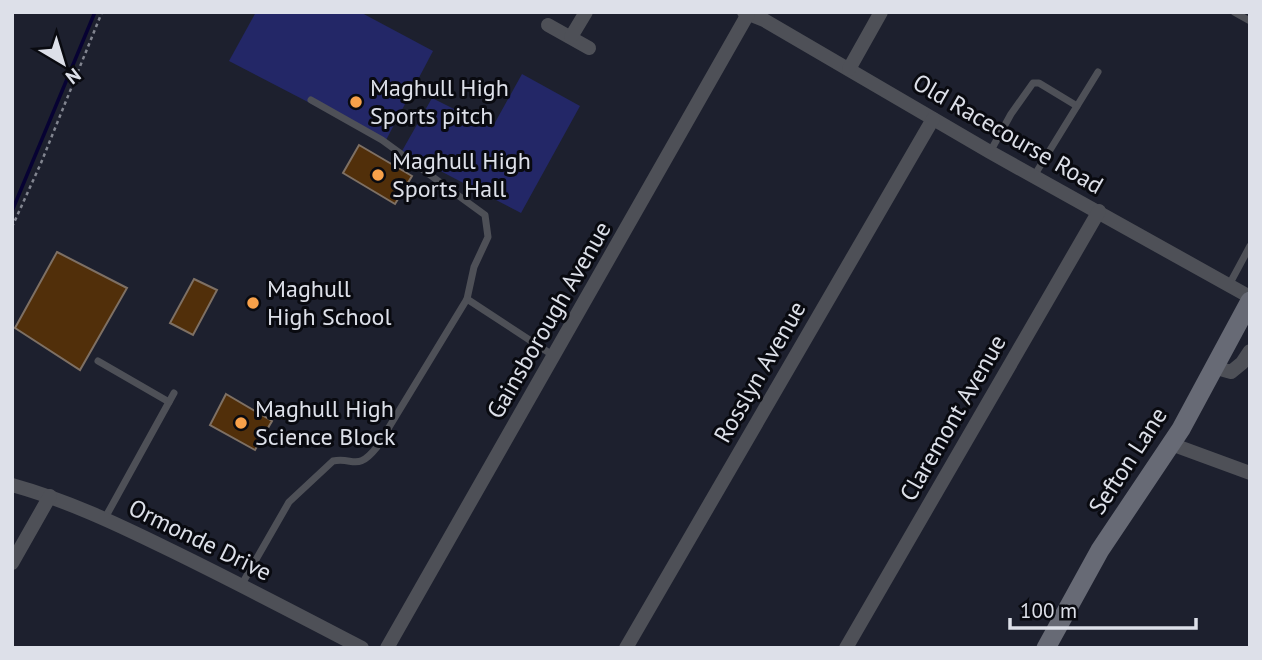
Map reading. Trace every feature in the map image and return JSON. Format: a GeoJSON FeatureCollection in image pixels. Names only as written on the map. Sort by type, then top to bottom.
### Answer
{"type":"FeatureCollection","features":[{"type":"Feature","properties":{"kind":"main road","name":"Sefton Lane"},"geometry":{"type":"LineString","coordinates":[[1046,648],[1100,550],[1181,429],[1250,299]]}},
{"type":"Feature","properties":{"kind":"street"},"geometry":{"type":"LineString","coordinates":[[570,37],[586,12]]}},
{"type":"Feature","properties":{"kind":"street"},"geometry":{"type":"LineString","coordinates":[[849,69],[881,12]]}},
{"type":"Feature","properties":{"kind":"street","name":"Old Racecourse Road"},"geometry":{"type":"LineString","coordinates":[[746,13],[764,20],[1250,299]]}},
{"type":"Feature","properties":{"kind":"street","name":"Gainsborough Avenue"},"geometry":{"type":"LineString","coordinates":[[387,648],[555,356],[746,13]]}},
{"type":"Feature","properties":{"kind":"street"},"geometry":{"type":"LineString","coordinates":[[548,25],[589,48]]}},
{"type":"Feature","properties":{"kind":"street","name":"Rosslyn Avenue"},"geometry":{"type":"LineString","coordinates":[[626,648],[933,118]]}},
{"type":"Feature","properties":{"kind":"street","name":"Claremont Avenue"},"geometry":{"type":"LineString","coordinates":[[846,648],[1099,212]]}},
{"type":"Feature","properties":{"kind":"street"},"geometry":{"type":"LineString","coordinates":[[1213,367],[1231,372],[1242,363],[1250,351]]}},
{"type":"Feature","properties":{"kind":"street"},"geometry":{"type":"LineString","coordinates":[[1171,444],[1250,473]]}},
{"type":"Feature","properties":{"kind":"street","name":"Ormonde Drive"},"geometry":{"type":"LineString","coordinates":[[12,485],[50,496],[105,518],[242,584],[362,648]]}},
{"type":"Feature","properties":{"kind":"street"},"geometry":{"type":"LineString","coordinates":[[12,563],[50,496]]}},
{"type":"Feature","properties":{"kind":"lane"},"geometry":{"type":"LineString","coordinates":[[1234,12],[1250,21]]}},
{"type":"Feature","properties":{"kind":"lane"},"geometry":{"type":"LineString","coordinates":[[1034,176],[1098,72]]}},
{"type":"Feature","properties":{"kind":"lane"},"geometry":{"type":"LineString","coordinates":[[990,152],[1011,114],[1033,83],[1039,83],[1077,106]]}},
{"type":"Feature","properties":{"kind":"lane"},"geometry":{"type":"LineString","coordinates":[[242,584],[289,502],[333,461],[358,462],[372,453],[467,299],[474,267],[488,237],[485,215],[382,141],[311,100]]}},
{"type":"Feature","properties":{"kind":"lane"},"geometry":{"type":"LineString","coordinates":[[1229,285],[1250,246]]}},
{"type":"Feature","properties":{"kind":"lane"},"geometry":{"type":"LineString","coordinates":[[467,299],[555,356]]}},
{"type":"Feature","properties":{"kind":"lane"},"geometry":{"type":"LineString","coordinates":[[98,361],[169,402]]}},
{"type":"Feature","properties":{"kind":"lane"},"geometry":{"type":"LineString","coordinates":[[105,518],[174,393]]}},
{"type":"Feature","properties":{"kind":"path"},"geometry":{"type":"LineString","coordinates":[[12,227],[102,12]]}},
{"type":"Feature","properties":{"kind":"shaded area","name":"Maghull High Sports pitch"},"geometry":{"type":"Polygon","coordinates":[[[256,12],[360,12],[433,51],[385,142],[229,61],[256,12]]]}},
{"type":"Feature","properties":{"kind":"shaded area"},"geometry":{"type":"Polygon","coordinates":[[[522,74],[580,106],[521,213],[402,151],[432,98],[492,128],[522,74]]]}},
{"type":"Feature","properties":{"kind":"building","name":"Maghull High Sports Hall"},"geometry":{"type":"Polygon","coordinates":[[[359,145],[412,176],[395,204],[343,173],[359,145]]]}},
{"type":"Feature","properties":{"kind":"building"},"geometry":{"type":"Polygon","coordinates":[[[57,252],[127,288],[80,370],[15,328],[57,252]]]}},
{"type":"Feature","properties":{"kind":"building"},"geometry":{"type":"Polygon","coordinates":[[[194,279],[217,290],[193,335],[170,323],[194,279]]]}},
{"type":"Feature","properties":{"kind":"building","name":"Maghull High Science Block"},"geometry":{"type":"Polygon","coordinates":[[[226,394],[272,421],[255,450],[210,425],[226,394]]]}},
{"type":"Feature","properties":{"kind":"waterway"},"geometry":{"type":"LineString","coordinates":[[12,211],[95,12]]}},
{"type":"Feature","properties":{"kind":"place","name":"Maghull High Sports pitch"},"geometry":{"type":"Point","coordinates":[356,102]}},
{"type":"Feature","properties":{"kind":"place","name":"Maghull High Sports Hall"},"geometry":{"type":"Point","coordinates":[378,175]}},
{"type":"Feature","properties":{"kind":"place","name":"Maghull High School"},"geometry":{"type":"Point","coordinates":[253,303]}},
{"type":"Feature","properties":{"kind":"place","name":"Maghull High Science Block"},"geometry":{"type":"Point","coordinates":[241,423]}}]}
